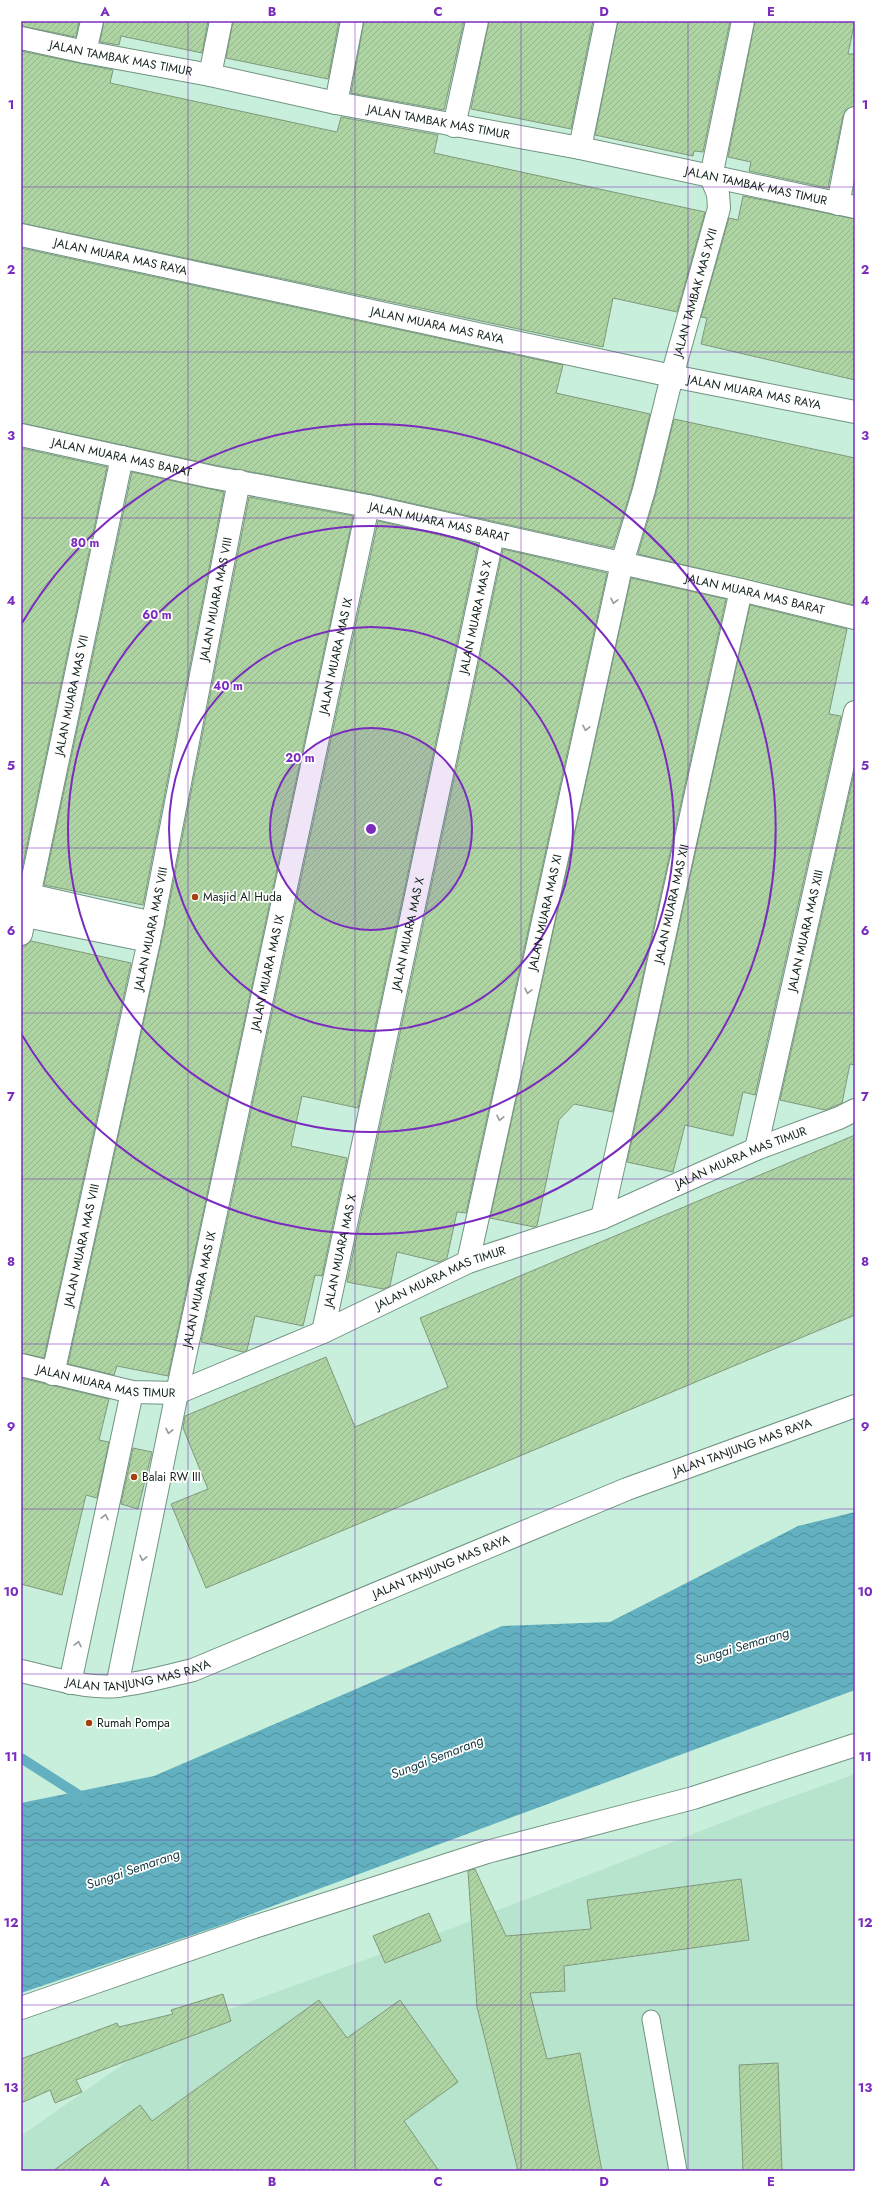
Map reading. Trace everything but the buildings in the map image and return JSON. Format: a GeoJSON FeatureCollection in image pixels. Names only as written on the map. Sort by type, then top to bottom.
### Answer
{"type":"FeatureCollection","features":[{"type":"Feature","properties":{"kind":"street"},"geometry":{"type":"LineString","coordinates":[[85,52],[92,21]]}},
{"type":"Feature","properties":{"kind":"street"},"geometry":{"type":"LineString","coordinates":[[210,75],[221,21]]}},
{"type":"Feature","properties":{"kind":"street"},"geometry":{"type":"LineString","coordinates":[[336,103],[352,21]]}},
{"type":"Feature","properties":{"kind":"street"},"geometry":{"type":"LineString","coordinates":[[454,126],[477,21]]}},
{"type":"Feature","properties":{"kind":"street"},"geometry":{"type":"LineString","coordinates":[[580,148],[606,21]]}},
{"type":"Feature","properties":{"kind":"street"},"geometry":{"type":"LineString","coordinates":[[711,177],[743,21]]}},
{"type":"Feature","properties":{"kind":"street","name":"JALAN TAMBAK MAS TIMUR"},"geometry":{"type":"LineString","coordinates":[[21,38],[85,52],[210,75],[336,103],[454,126],[580,148],[847,206]]}},
{"type":"Feature","properties":{"kind":"street"},"geometry":{"type":"LineString","coordinates":[[847,206],[855,118]]}},
{"type":"Feature","properties":{"kind":"street","name":"JALAN TAMBAK MAS XVII"},"geometry":{"type":"LineString","coordinates":[[622,563],[644,490],[672,376],[719,208],[718,194],[711,177]]}},
{"type":"Feature","properties":{"kind":"street","name":"JALAN MUARA MAS RAYA"},"geometry":{"type":"LineString","coordinates":[[21,235],[672,376],[855,412]]}},
{"type":"Feature","properties":{"kind":"street","name":"JALAN MUARA MAS BARAT"},"geometry":{"type":"LineString","coordinates":[[21,435],[239,482],[368,506],[741,590],[855,618]]}},
{"type":"Feature","properties":{"kind":"street","name":"JALAN MUARA MAS VII"},"geometry":{"type":"LineString","coordinates":[[22,921],[26,894],[122,457]]}},
{"type":"Feature","properties":{"kind":"street","name":"JALAN MUARA MAS VIII"},"geometry":{"type":"LineString","coordinates":[[53,1374],[151,932],[239,482]]}},
{"type":"Feature","properties":{"kind":"street","name":"JALAN MUARA MAS IX"},"geometry":{"type":"LineString","coordinates":[[117,1686],[177,1393],[368,506]]}},
{"type":"Feature","properties":{"kind":"street","name":"JALAN MUARA MAS X"},"geometry":{"type":"LineString","coordinates":[[323,1332],[493,535]]}},
{"type":"Feature","properties":{"kind":"street","name":"JALAN MUARA MAS XI"},"geometry":{"type":"LineString","coordinates":[[468,1262],[622,563]]}},
{"type":"Feature","properties":{"kind":"street","name":"JALAN MUARA MAS XII"},"geometry":{"type":"LineString","coordinates":[[602,1218],[741,590]]}},
{"type":"Feature","properties":{"kind":"street","name":"JALAN MUARA MAS XIII"},"geometry":{"type":"LineString","coordinates":[[756,1148],[855,712]]}},
{"type":"Feature","properties":{"kind":"street"},"geometry":{"type":"LineString","coordinates":[[26,894],[151,932]]}},
{"type":"Feature","properties":{"kind":"street"},"geometry":{"type":"LineString","coordinates":[[22,921],[151,932]]}},
{"type":"Feature","properties":{"kind":"street","name":"JALAN MUARA MAS TIMUR"},"geometry":{"type":"LineString","coordinates":[[21,1365],[132,1392],[177,1393],[323,1332],[468,1262],[602,1218],[756,1148],[839,1118],[855,1110]]}},
{"type":"Feature","properties":{"kind":"street"},"geometry":{"type":"LineString","coordinates":[[70,1682],[132,1392]]}},
{"type":"Feature","properties":{"kind":"street","name":"JALAN TANJUNG MAS RAYA"},"geometry":{"type":"LineString","coordinates":[[21,1671],[70,1682],[117,1686],[159,1679],[193,1670],[627,1489],[855,1406]]}},
{"type":"Feature","properties":{"kind":"street"},"geometry":{"type":"LineString","coordinates":[[21,2008],[254,1927],[487,1852],[693,1798],[855,1745]]}},
{"type":"Feature","properties":{"kind":"lane"},"geometry":{"type":"LineString","coordinates":[[651,2020],[678,2171]]}},
{"type":"Feature","properties":{"kind":"shaded area"},"geometry":{"type":"Polygon","coordinates":[[[855,1774],[855,2171],[21,2171],[21,2136],[172,2030],[450,1929],[747,1813],[855,1774]]]}},
{"type":"Feature","properties":{"kind":"water","name":"Sungai Semarang"},"geometry":{"type":"Polygon","coordinates":[[[855,1512],[855,1690],[222,1925],[21,1993],[21,1803],[154,1776],[502,1626],[610,1622],[798,1526],[855,1512]]]}},
{"type":"Feature","properties":{"kind":"waterway"},"geometry":{"type":"LineString","coordinates":[[21,1758],[85,1799]]}},
{"type":"Feature","properties":{"kind":"place","name":"Masjid Al Huda"},"geometry":{"type":"Point","coordinates":[195,897]}},
{"type":"Feature","properties":{"kind":"place","name":"Balai RW III"},"geometry":{"type":"Point","coordinates":[134,1477]}},
{"type":"Feature","properties":{"kind":"place","name":"Rumah Pompa"},"geometry":{"type":"Point","coordinates":[89,1723]}}]}
